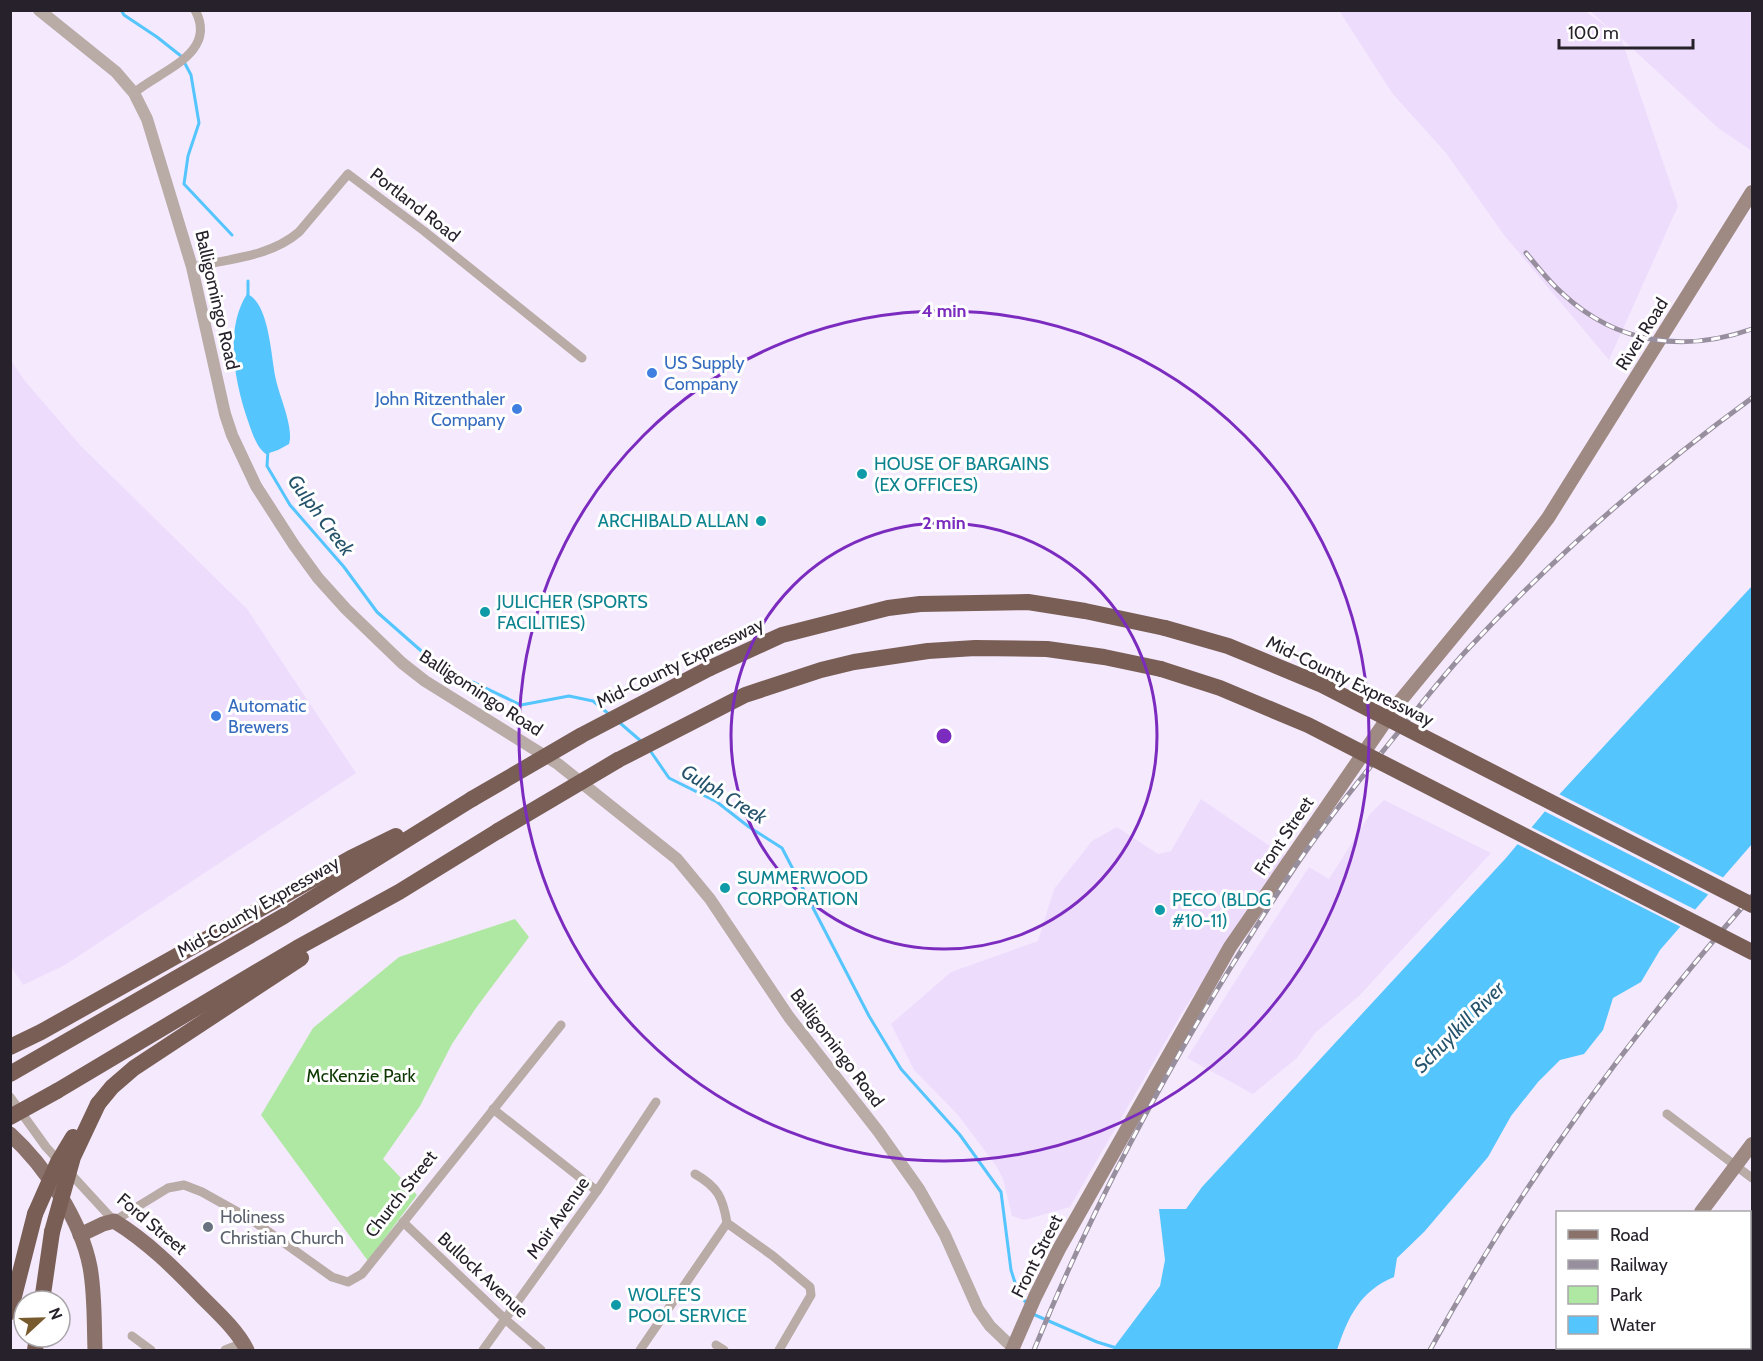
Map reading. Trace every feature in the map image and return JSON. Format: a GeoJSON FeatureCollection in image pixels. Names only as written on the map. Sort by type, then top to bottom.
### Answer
{"type":"FeatureCollection","features":[{"type":"Feature","properties":{"kind":"highway","name":"Mid-County Expressway"},"geometry":{"type":"LineString","coordinates":[[10,1074],[284,916],[472,799],[582,735],[710,668],[782,634],[888,608],[920,603],[1028,602],[1085,610],[1165,628],[1228,646],[1320,684],[1752,904]]}},
{"type":"Feature","properties":{"kind":"highway"},"geometry":{"type":"LineString","coordinates":[[10,1312],[35,1214],[57,1162],[98,1104],[112,1087],[134,1068],[399,892],[618,760],[745,695],[821,670],[854,662],[928,651],[975,648],[1047,649],[1104,657],[1161,669],[1229,692],[1308,725],[1752,952]]}},
{"type":"Feature","properties":{"kind":"highway"},"geometry":{"type":"LineString","coordinates":[[10,1047],[41,1032],[351,858],[472,799]]}},
{"type":"Feature","properties":{"kind":"highway"},"geometry":{"type":"LineString","coordinates":[[10,1117],[297,948],[399,892]]}},
{"type":"Feature","properties":{"kind":"highway"},"geometry":{"type":"LineString","coordinates":[[44,1289],[52,1232],[73,1157],[98,1104]]}},
{"type":"Feature","properties":{"kind":"main road","name":"River Road"},"geometry":{"type":"LineString","coordinates":[[1562,496],[1752,192]]}},
{"type":"Feature","properties":{"kind":"main road","name":"Front Street"},"geometry":{"type":"LineString","coordinates":[[1012,1349],[1059,1249],[1230,947],[1396,706],[1523,551],[1562,496]]}},
{"type":"Feature","properties":{"kind":"main road"},"geometry":{"type":"LineString","coordinates":[[10,1134],[30,1152],[51,1178],[80,1235],[90,1267],[95,1350]]}},
{"type":"Feature","properties":{"kind":"main road"},"geometry":{"type":"LineString","coordinates":[[1702,1211],[1752,1144]]}},
{"type":"Feature","properties":{"kind":"main road","name":"Church Street"},"geometry":{"type":"LineString","coordinates":[[80,1235],[114,1221]]}},
{"type":"Feature","properties":{"kind":"main road","name":"Ford Street"},"geometry":{"type":"LineString","coordinates":[[114,1221],[130,1231],[177,1271],[224,1318],[245,1347]]}},
{"type":"Feature","properties":{"kind":"street","name":"Balligomingo Road"},"geometry":{"type":"LineString","coordinates":[[39,10],[116,72],[134,93],[147,119],[192,267],[222,403],[232,435],[256,486],[294,545],[318,578],[346,609],[402,663],[425,681],[566,769],[676,858],[710,899],[789,1017],[878,1131],[919,1189],[949,1244],[978,1309],[990,1326],[1012,1349]]}},
{"type":"Feature","properties":{"kind":"street"},"geometry":{"type":"LineString","coordinates":[[134,93],[191,55],[197,47],[201,32],[195,10]]}},
{"type":"Feature","properties":{"kind":"street","name":"Portland Road"},"geometry":{"type":"LineString","coordinates":[[192,267],[262,252],[289,240],[299,232],[348,174],[424,231],[582,358]]}},
{"type":"Feature","properties":{"kind":"street","name":"Church Street"},"geometry":{"type":"LineString","coordinates":[[114,1221],[168,1188],[184,1185],[202,1192],[252,1220],[332,1277],[348,1282],[362,1274],[561,1024]]}},
{"type":"Feature","properties":{"kind":"street","name":"Ford Street"},"geometry":{"type":"LineString","coordinates":[[10,1097],[46,1147],[114,1221]]}},
{"type":"Feature","properties":{"kind":"street","name":"Moir Avenue"},"geometry":{"type":"LineString","coordinates":[[483,1350],[597,1191],[656,1102]]}},
{"type":"Feature","properties":{"kind":"street"},"geometry":{"type":"LineString","coordinates":[[493,1109],[597,1191]]}},
{"type":"Feature","properties":{"kind":"street"},"geometry":{"type":"LineString","coordinates":[[1667,1114],[1752,1178]]}},
{"type":"Feature","properties":{"kind":"street"},"geometry":{"type":"LineString","coordinates":[[640,1350],[727,1224],[724,1203],[709,1182],[695,1174]]}},
{"type":"Feature","properties":{"kind":"street","name":"Bullock Avenue"},"geometry":{"type":"LineString","coordinates":[[403,1222],[506,1320],[541,1350]]}},
{"type":"Feature","properties":{"kind":"street"},"geometry":{"type":"LineString","coordinates":[[727,1224],[810,1287],[811,1295],[779,1350]]}},
{"type":"Feature","properties":{"kind":"street"},"geometry":{"type":"LineString","coordinates":[[132,1336],[151,1350]]}},
{"type":"Feature","properties":{"kind":"street"},"geometry":{"type":"LineString","coordinates":[[225,1350],[245,1347]]}},
{"type":"Feature","properties":{"kind":"shaded area"},"geometry":{"type":"Polygon","coordinates":[[[1342,10],[1585,11],[1611,30],[1590,11],[1752,11],[1752,151],[1718,128],[1621,38],[1678,206],[1609,360],[1504,235],[1446,153],[1392,93],[1340,12],[1342,10]]]}},
{"type":"Feature","properties":{"kind":"shaded area"},"geometry":{"type":"Polygon","coordinates":[[[10,359],[25,381],[81,446],[247,609],[356,773],[65,965],[23,985],[10,965],[10,359]]]}},
{"type":"Feature","properties":{"kind":"shaded area"},"geometry":{"type":"Polygon","coordinates":[[[1201,799],[1286,857],[1183,1011],[1070,1207],[1024,1220],[1012,1216],[1003,1179],[997,1167],[958,1115],[914,1070],[891,1024],[951,972],[1038,941],[1054,889],[1092,841],[1117,827],[1158,854],[1171,851],[1201,799]]]}},
{"type":"Feature","properties":{"kind":"shaded area"},"geometry":{"type":"Polygon","coordinates":[[[1384,800],[1491,853],[1359,996],[1315,1033],[1297,1058],[1253,1094],[1187,1058],[1309,867],[1329,879],[1370,814],[1384,800]]]}},
{"type":"Feature","properties":{"kind":"green space","name":"McKenzie Park"},"geometry":{"type":"Polygon","coordinates":[[[515,919],[529,937],[452,1044],[420,1106],[383,1159],[417,1195],[368,1261],[261,1115],[313,1028],[399,957],[515,919]]]}},
{"type":"Feature","properties":{"kind":"water"},"geometry":{"type":"Polygon","coordinates":[[[247,294],[255,299],[265,320],[276,380],[290,430],[289,444],[266,454],[253,434],[243,406],[236,374],[234,340],[236,324],[247,294]]]}},
{"type":"Feature","properties":{"kind":"water","name":"Schuylkill River"},"geometry":{"type":"Polygon","coordinates":[[[1752,586],[1752,844],[1660,950],[1641,982],[1613,998],[1603,1030],[1584,1054],[1560,1060],[1538,1082],[1511,1116],[1488,1157],[1424,1232],[1397,1258],[1394,1277],[1372,1290],[1357,1306],[1337,1350],[1118,1350],[1115,1346],[1160,1286],[1165,1260],[1159,1209],[1186,1209],[1202,1187],[1506,858],[1556,798],[1752,586]]]}},
{"type":"Feature","properties":{"kind":"pier"},"geometry":{"type":"Polygon","coordinates":[[[1557,793],[1726,879],[1711,896],[1542,810],[1557,793]]]}},
{"type":"Feature","properties":{"kind":"pier"},"geometry":{"type":"Polygon","coordinates":[[[1529,826],[1698,911],[1683,928],[1515,843],[1529,826]]]}},
{"type":"Feature","properties":{"kind":"waterway","name":"Gulph Creek"},"geometry":{"type":"LineString","coordinates":[[121,10],[124,15],[181,56],[191,75],[199,123],[188,156],[184,184],[232,235]]}},
{"type":"Feature","properties":{"kind":"waterway","name":"Gulph Creek"},"geometry":{"type":"LineString","coordinates":[[248,281],[248,297]]}},
{"type":"Feature","properties":{"kind":"waterway","name":"Gulph Creek"},"geometry":{"type":"LineString","coordinates":[[268,450],[267,466],[290,505],[344,567],[377,612],[427,656],[456,674],[521,705],[569,696],[593,701],[610,715]]}},
{"type":"Feature","properties":{"kind":"waterway","name":"Gulph Creek"},"geometry":{"type":"LineString","coordinates":[[620,723],[642,742]]}},
{"type":"Feature","properties":{"kind":"waterway","name":"Gulph Creek"},"geometry":{"type":"LineString","coordinates":[[649,749],[669,778],[717,802],[749,827],[782,848],[869,1016],[901,1069],[960,1135],[1001,1192],[1011,1270],[1018,1292],[1027,1304]]}},
{"type":"Feature","properties":{"kind":"waterway","name":"Gulph Creek"},"geometry":{"type":"LineString","coordinates":[[1032,1312],[1097,1342],[1123,1350]]}},
{"type":"Feature","properties":{"kind":"railway"},"geometry":{"type":"LineString","coordinates":[[1526,253],[1553,284],[1584,311],[1606,324],[1629,333],[1677,342],[1701,341],[1752,329]]}},
{"type":"Feature","properties":{"kind":"railway"},"geometry":{"type":"LineString","coordinates":[[1034,1350],[1100,1203],[1176,1060],[1271,903],[1335,812],[1449,670],[1533,582],[1639,486],[1752,398]]}},
{"type":"Feature","properties":{"kind":"railway"},"geometry":{"type":"LineString","coordinates":[[1430,1350],[1464,1289],[1578,1114],[1662,1003],[1752,896]]}},
{"type":"Feature","properties":{"kind":"place","name":"US Supply Company"},"geometry":{"type":"Point","coordinates":[652,373]}},
{"type":"Feature","properties":{"kind":"place","name":"John Ritzenthaler Company"},"geometry":{"type":"Point","coordinates":[517,409]}},
{"type":"Feature","properties":{"kind":"place","name":"HOUSE OF BARGAINS (EX OFFICES)"},"geometry":{"type":"Point","coordinates":[862,474]}},
{"type":"Feature","properties":{"kind":"place","name":"ARCHIBALD ALLAN"},"geometry":{"type":"Point","coordinates":[761,521]}},
{"type":"Feature","properties":{"kind":"place","name":"JULICHER (SPORTS FACILITIES)"},"geometry":{"type":"Point","coordinates":[485,612]}},
{"type":"Feature","properties":{"kind":"place","name":"Automatic Brewers"},"geometry":{"type":"Point","coordinates":[216,716]}},
{"type":"Feature","properties":{"kind":"place","name":"SUMMERWOOD CORPORATION"},"geometry":{"type":"Point","coordinates":[725,888]}},
{"type":"Feature","properties":{"kind":"place","name":"PECO (BLDG #10-11)"},"geometry":{"type":"Point","coordinates":[1160,910]}},
{"type":"Feature","properties":{"kind":"place","name":"Holiness Christian Church"},"geometry":{"type":"Point","coordinates":[208,1227]}},
{"type":"Feature","properties":{"kind":"place","name":"WOLFE'S POOL SERVICE"},"geometry":{"type":"Point","coordinates":[616,1305]}}]}
